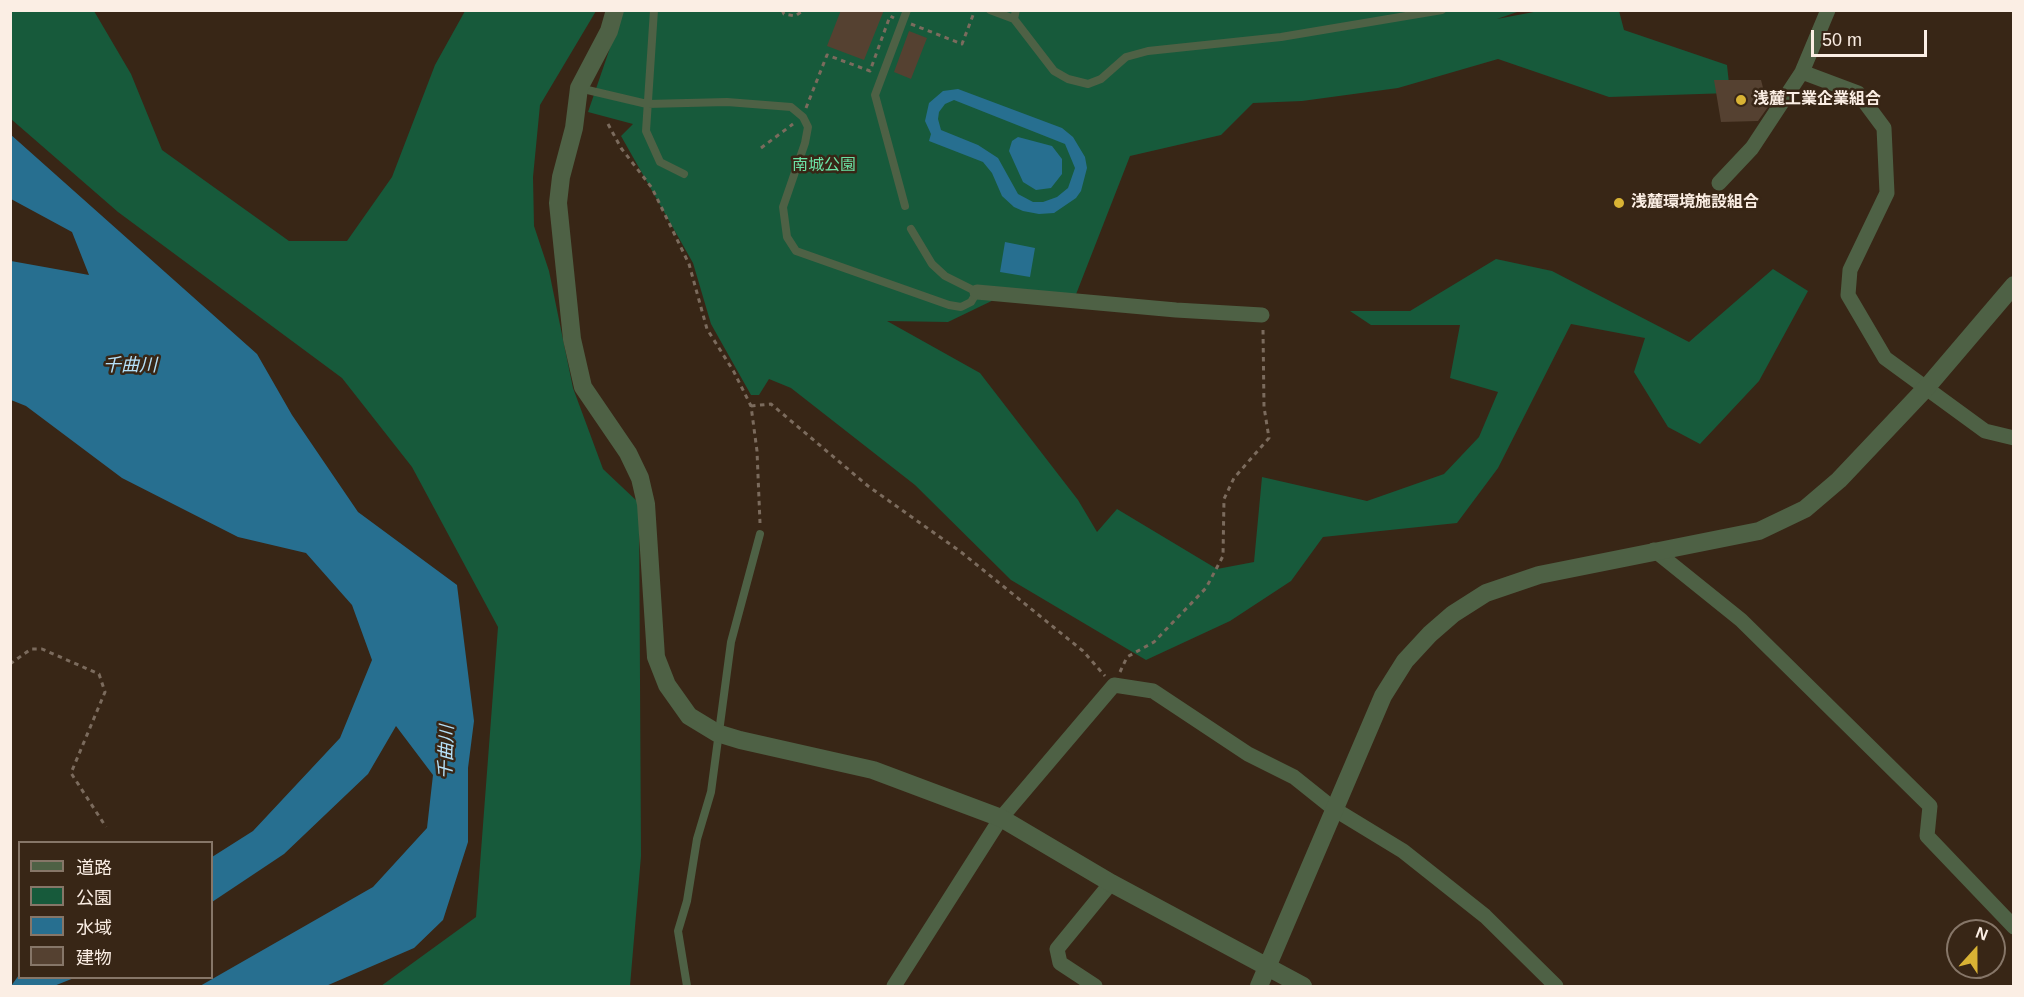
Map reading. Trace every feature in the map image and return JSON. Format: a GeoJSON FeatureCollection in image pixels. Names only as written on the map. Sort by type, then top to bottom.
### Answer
{"type":"FeatureCollection","features":[{"type":"Feature","properties":{"kind":"street"},"geometry":{"type":"LineString","coordinates":[[615,10],[609,31],[579,88],[574,128],[561,177],[558,203],[572,339],[583,387],[628,453],[640,478],[646,504],[656,657],[667,685],[689,716],[717,733],[873,770],[1001,818],[1111,883],[1303,987]]}},
{"type":"Feature","properties":{"kind":"street"},"geometry":{"type":"LineString","coordinates":[[1719,183],[1752,148],[1802,72],[1828,10]]}},
{"type":"Feature","properties":{"kind":"street"},"geometry":{"type":"LineString","coordinates":[[1802,72],[1858,93],[1884,128],[1887,193],[1850,270],[1848,295],[1885,358],[1985,431],[2013,438]]}},
{"type":"Feature","properties":{"kind":"street"},"geometry":{"type":"LineString","coordinates":[[1259,987],[1383,696],[1405,661],[1453,614],[1486,593],[1539,575],[1654,550],[1759,531],[1805,509],[1839,480],[1927,387],[2013,285]]}},
{"type":"Feature","properties":{"kind":"street"},"geometry":{"type":"LineString","coordinates":[[977,292],[1164,309],[1262,315]]}},
{"type":"Feature","properties":{"kind":"street"},"geometry":{"type":"LineString","coordinates":[[1654,550],[1741,620],[1930,806],[1927,836],[2013,927]]}},
{"type":"Feature","properties":{"kind":"street"},"geometry":{"type":"LineString","coordinates":[[894,987],[1001,818],[1114,685],[1153,691],[1248,754],[1294,777],[1334,809],[1403,850],[1485,916],[1556,987]]}},
{"type":"Feature","properties":{"kind":"street"},"geometry":{"type":"LineString","coordinates":[[1095,987],[1060,963],[1057,949],[1111,883]]}},
{"type":"Feature","properties":{"kind":"lane"},"geometry":{"type":"LineString","coordinates":[[654,10],[646,131],[660,162],[684,174]]}},
{"type":"Feature","properties":{"kind":"lane"},"geometry":{"type":"LineString","coordinates":[[905,206],[875,94],[907,10]]}},
{"type":"Feature","properties":{"kind":"lane"},"geometry":{"type":"LineString","coordinates":[[990,10],[1014,19],[1054,71],[1068,79],[1088,84],[1101,79],[1126,57],[1148,51],[1281,37],[1442,10]]}},
{"type":"Feature","properties":{"kind":"lane"},"geometry":{"type":"LineString","coordinates":[[1014,19],[1016,10]]}},
{"type":"Feature","properties":{"kind":"lane"},"geometry":{"type":"LineString","coordinates":[[579,88],[646,104],[727,102],[791,107],[803,117],[808,127],[805,143],[783,207],[787,237],[796,250],[949,305],[961,307],[971,302],[977,292],[938,270],[923,251],[911,230]]}},
{"type":"Feature","properties":{"kind":"lane"},"geometry":{"type":"LineString","coordinates":[[687,987],[678,932],[687,901],[697,840],[711,792],[717,733],[731,642],[760,534]]}},
{"type":"Feature","properties":{"kind":"path"},"geometry":{"type":"LineString","coordinates":[[782,10],[784,14],[795,16],[804,10]]}},
{"type":"Feature","properties":{"kind":"path"},"geometry":{"type":"LineString","coordinates":[[933,33],[962,44],[975,10]]}},
{"type":"Feature","properties":{"kind":"path"},"geometry":{"type":"LineString","coordinates":[[811,97],[827,55],[847,63]]}},
{"type":"Feature","properties":{"kind":"path"},"geometry":{"type":"LineString","coordinates":[[761,148],[803,117]]}},
{"type":"Feature","properties":{"kind":"path"},"geometry":{"type":"LineString","coordinates":[[608,124],[621,147],[652,188],[689,264],[707,329],[734,372],[751,406],[757,451],[760,534]]}},
{"type":"Feature","properties":{"kind":"path"},"geometry":{"type":"LineString","coordinates":[[751,406],[771,404],[868,486],[961,552],[1083,651],[1114,685],[1127,657],[1154,642],[1206,588],[1223,555],[1224,499],[1234,478],[1269,438],[1264,407],[1262,315]]}},
{"type":"Feature","properties":{"kind":"path"},"geometry":{"type":"LineString","coordinates":[[10,664],[31,649],[42,649],[99,674],[105,692],[71,773],[106,827]]}},
{"type":"Feature","properties":{"kind":"green space","name":"南城公園"},"geometry":{"type":"Polygon","coordinates":[[[623,10],[1520,11],[1497,19],[1539,11],[1619,11],[1624,30],[1727,65],[1730,93],[1609,97],[1498,59],[1398,88],[1302,101],[1253,103],[1221,135],[1130,156],[1073,302],[1004,295],[948,322],[887,321],[980,373],[1078,500],[1097,532],[1117,509],[1217,569],[1254,562],[1262,477],[1367,501],[1444,474],[1479,437],[1498,392],[1450,378],[1460,325],[1371,325],[1350,311],[1410,311],[1496,259],[1552,271],[1689,342],[1773,269],[1808,291],[1759,381],[1700,444],[1668,427],[1634,372],[1645,338],[1571,324],[1498,468],[1457,523],[1323,537],[1291,581],[1230,621],[1146,660],[1011,580],[915,485],[791,388],[769,379],[759,395],[751,395],[711,324],[693,263],[621,136],[633,124],[588,112],[623,10]]]}},
{"type":"Feature","properties":{"kind":"green space"},"geometry":{"type":"Polygon","coordinates":[[[11,11],[94,11],[131,74],[162,150],[289,241],[347,241],[392,177],[435,65],[465,11],[596,11],[540,105],[533,177],[534,226],[549,271],[573,388],[603,469],[639,503],[641,856],[630,986],[381,986],[476,917],[498,627],[412,467],[342,378],[118,212],[11,119],[11,11]]]}},
{"type":"Feature","properties":{"kind":"water"},"geometry":{"type":"Polygon","coordinates":[[[958,89],[1062,128],[1073,137],[1085,157],[1087,168],[1081,191],[1076,198],[1054,213],[1039,214],[1023,211],[1014,207],[1002,196],[992,173],[983,162],[929,141],[931,134],[925,121],[929,103],[943,91],[958,89]],[[954,100],[945,104],[939,112],[941,130],[978,145],[998,158],[1018,194],[1033,202],[1043,202],[1057,197],[1068,188],[1075,168],[1065,144],[954,100]]]}},
{"type":"Feature","properties":{"kind":"water","name":"千曲川"},"geometry":{"type":"Polygon","coordinates":[[[10,134],[257,354],[292,415],[358,512],[457,585],[474,721],[468,768],[468,842],[443,920],[414,948],[326,986],[200,986],[373,887],[427,828],[433,775],[396,726],[368,774],[284,854],[213,901],[213,856],[253,831],[340,738],[372,660],[352,605],[306,553],[238,537],[122,478],[26,406],[11,400],[11,261],[89,275],[72,232],[11,199],[10,134]]]}},
{"type":"Feature","properties":{"kind":"water"},"geometry":{"type":"Polygon","coordinates":[[[1018,137],[1052,146],[1062,159],[1062,174],[1051,188],[1036,190],[1023,182],[1009,151],[1012,141],[1018,137]]]}},
{"type":"Feature","properties":{"kind":"water"},"geometry":{"type":"Polygon","coordinates":[[[1005,242],[1035,248],[1030,277],[1000,272],[1005,242]]]}},
{"type":"Feature","properties":{"kind":"water"},"geometry":{"type":"Polygon","coordinates":[[[18,976],[18,979],[72,979],[54,986],[11,986],[18,976]]]}},
{"type":"Feature","properties":{"kind":"building"},"geometry":{"type":"Polygon","coordinates":[[[841,10],[884,10],[864,60],[827,46],[841,10]]]}},
{"type":"Feature","properties":{"kind":"building"},"geometry":{"type":"Polygon","coordinates":[[[909,31],[927,38],[911,79],[894,72],[909,31]]]}},
{"type":"Feature","properties":{"kind":"building","name":"浅麓工業企業組合"},"geometry":{"type":"Polygon","coordinates":[[[1714,80],[1761,80],[1768,107],[1758,121],[1721,122],[1714,80]]]}},
{"type":"Feature","properties":{"kind":"place","name":"浅麓工業企業組合"},"geometry":{"type":"Point","coordinates":[1741,100]}},
{"type":"Feature","properties":{"kind":"place","name":"浅麓環境施設組合"},"geometry":{"type":"Point","coordinates":[1619,203]}}]}
